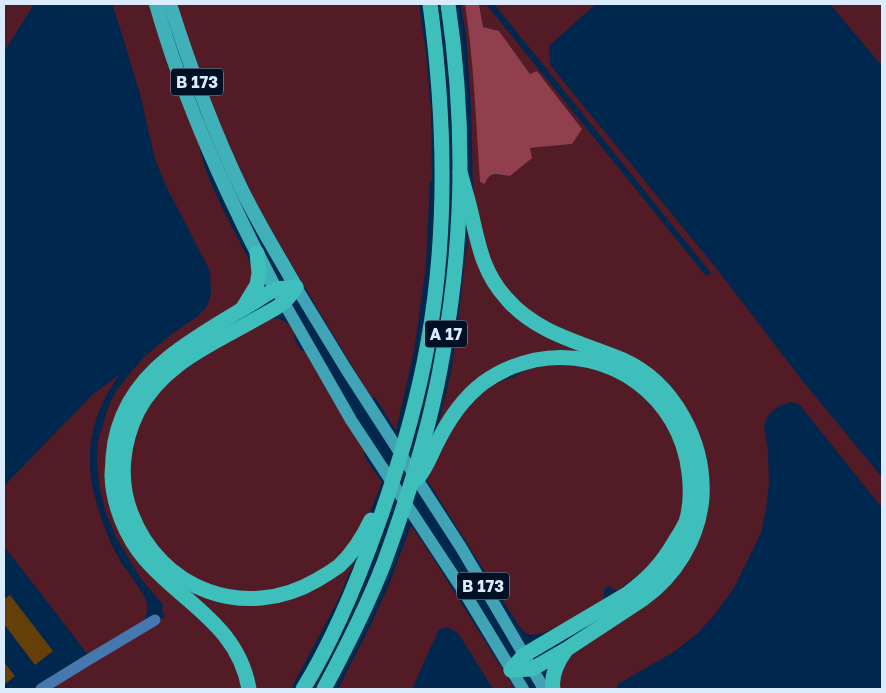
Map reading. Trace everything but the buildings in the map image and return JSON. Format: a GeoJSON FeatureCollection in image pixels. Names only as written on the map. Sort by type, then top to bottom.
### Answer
{"type":"FeatureCollection","features":[{"type":"Feature","properties":{"kind":"highway","name":"B 173"},"geometry":{"type":"LineString","coordinates":[[156,4],[175,63],[227,191],[280,296]]}},
{"type":"Feature","properties":{"kind":"highway","name":"B 173"},"geometry":{"type":"LineString","coordinates":[[170,4],[194,76],[228,159],[256,218],[296,287]]}},
{"type":"Feature","properties":{"kind":"highway","name":"A 17"},"geometry":{"type":"LineString","coordinates":[[303,689],[349,599],[365,560],[408,431],[428,342],[438,258],[442,129],[438,62],[430,4]]}},
{"type":"Feature","properties":{"kind":"highway","name":"A 17"},"geometry":{"type":"LineString","coordinates":[[324,689],[344,651],[383,564],[408,492],[425,434],[444,353],[455,261],[460,172],[458,91],[448,4]]}},
{"type":"Feature","properties":{"kind":"highway"},"geometry":{"type":"LineString","coordinates":[[460,172],[480,252],[491,278],[506,299],[529,320],[564,337],[624,361],[647,375],[664,391],[677,407],[694,440],[698,454],[702,487],[701,505],[689,545],[669,576],[655,590],[566,649],[532,669],[512,670]]}},
{"type":"Feature","properties":{"kind":"highway"},"geometry":{"type":"LineString","coordinates":[[243,309],[257,284],[259,273],[257,253]]}},
{"type":"Feature","properties":{"kind":"highway"},"geometry":{"type":"LineString","coordinates":[[296,287],[168,372],[146,398],[130,429],[122,469],[125,496],[136,527],[148,548],[157,558],[184,580],[206,591],[227,596],[251,599],[264,598],[302,588],[338,567],[364,536],[373,516],[385,504]]}},
{"type":"Feature","properties":{"kind":"highway"},"geometry":{"type":"LineString","coordinates":[[249,689],[242,665],[226,636],[209,617],[160,575],[132,542],[115,498],[112,476],[114,449],[119,424],[130,400],[145,380],[160,365],[182,347],[243,309],[280,296]]}},
{"type":"Feature","properties":{"kind":"highway"},"geometry":{"type":"LineString","coordinates":[[408,492],[426,468],[447,424],[455,412],[484,382],[517,365],[558,357],[589,360],[604,365],[622,372],[638,382],[651,394],[669,416],[684,447],[688,463],[690,492],[689,508],[685,523],[665,557],[653,572],[627,594],[524,654],[512,670]]}},
{"type":"Feature","properties":{"kind":"highway"},"geometry":{"type":"LineString","coordinates":[[553,689],[552,684],[558,662],[566,649]]}},
{"type":"Feature","properties":{"kind":"main road","name":"B 173"},"geometry":{"type":"LineString","coordinates":[[296,287],[374,413],[462,549],[544,689]]}},
{"type":"Feature","properties":{"kind":"main road","name":"B 173"},"geometry":{"type":"LineString","coordinates":[[280,296],[342,405],[466,595],[523,689]]}},
{"type":"Feature","properties":{"kind":"street"},"geometry":{"type":"LineString","coordinates":[[41,689],[155,620]]}},
{"type":"Feature","properties":{"kind":"shaded area"},"geometry":{"type":"Polygon","coordinates":[[[4,4],[34,4],[4,52],[4,4]]]}},
{"type":"Feature","properties":{"kind":"shaded area"},"geometry":{"type":"Polygon","coordinates":[[[112,4],[151,4],[208,175],[220,204],[253,270],[248,297],[180,343],[108,475],[194,610],[234,658],[244,689],[53,689],[57,683],[165,617],[162,612],[163,605],[141,579],[116,537],[105,511],[99,484],[98,441],[109,405],[116,391],[146,355],[198,316],[207,306],[211,294],[210,271],[165,184],[155,159],[140,94],[112,4]]]}},
{"type":"Feature","properties":{"kind":"shaded area"},"geometry":{"type":"Polygon","coordinates":[[[177,4],[419,4],[431,109],[432,181],[430,181],[426,265],[414,351],[396,431],[375,397],[372,399],[258,207],[219,125],[192,54],[177,4]]]}},
{"type":"Feature","properties":{"kind":"shaded area"},"geometry":{"type":"Polygon","coordinates":[[[461,4],[465,4],[469,32],[476,103],[480,182],[494,175],[510,176],[530,148],[572,144],[538,71],[530,75],[499,31],[483,27],[479,4],[486,4],[706,276],[711,273],[494,4],[596,4],[550,45],[551,66],[716,268],[805,384],[882,477],[882,508],[799,404],[789,402],[769,414],[764,425],[768,452],[769,484],[766,509],[761,533],[734,588],[716,613],[698,633],[672,653],[618,684],[617,689],[559,689],[559,671],[572,653],[678,572],[697,436],[567,334],[520,307],[489,264],[473,191],[471,105],[466,35],[461,4]]]}},
{"type":"Feature","properties":{"kind":"shaded area"},"geometry":{"type":"Polygon","coordinates":[[[465,4],[479,4],[483,27],[499,31],[530,74],[537,71],[582,129],[572,144],[530,148],[532,158],[510,176],[492,175],[485,184],[480,182],[473,71],[465,4]]]}},
{"type":"Feature","properties":{"kind":"shaded area"},"geometry":{"type":"Polygon","coordinates":[[[830,4],[882,4],[882,66],[830,4]]]}},
{"type":"Feature","properties":{"kind":"shaded area"},"geometry":{"type":"Polygon","coordinates":[[[470,234],[488,282],[597,356],[510,363],[438,427],[451,371],[468,235],[470,234]]]}},
{"type":"Feature","properties":{"kind":"shaded area"},"geometry":{"type":"Polygon","coordinates":[[[274,318],[286,322],[292,329],[297,344],[301,350],[306,351],[365,452],[364,456],[382,482],[368,518],[356,541],[324,572],[263,594],[206,586],[159,555],[132,505],[128,451],[143,412],[167,382],[229,341],[274,318]]]}},
{"type":"Feature","properties":{"kind":"shaded area"},"geometry":{"type":"Polygon","coordinates":[[[555,364],[586,367],[619,378],[635,389],[657,410],[675,440],[687,484],[681,520],[647,567],[617,591],[609,586],[604,590],[604,600],[566,622],[544,633],[535,635],[527,633],[519,626],[427,480],[435,457],[459,414],[501,376],[503,381],[516,376],[526,368],[555,364]]]}},
{"type":"Feature","properties":{"kind":"shaded area"},"geometry":{"type":"Polygon","coordinates":[[[120,374],[101,407],[95,424],[91,441],[91,476],[94,495],[109,539],[121,562],[146,599],[147,609],[144,623],[89,656],[4,546],[4,486],[92,395],[120,374]]]}},
{"type":"Feature","properties":{"kind":"shaded area"},"geometry":{"type":"Polygon","coordinates":[[[411,525],[515,689],[493,689],[458,633],[447,627],[439,629],[412,689],[338,689],[390,582],[411,525]]]}},
{"type":"Feature","properties":{"kind":"shaded area"},"geometry":{"type":"Polygon","coordinates":[[[358,554],[337,602],[291,689],[253,689],[251,680],[162,570],[251,604],[358,554]]]}}]}
